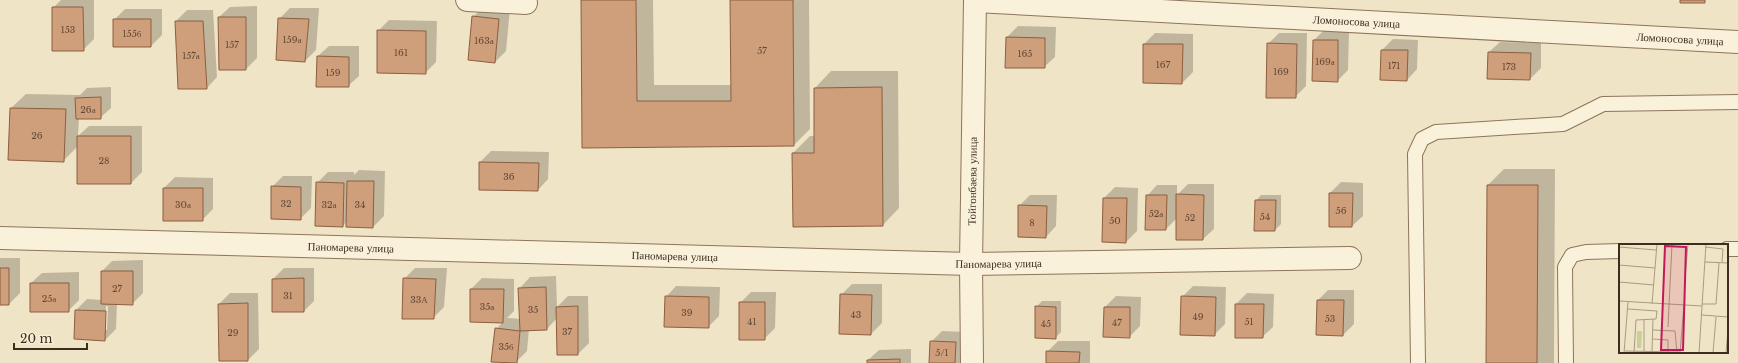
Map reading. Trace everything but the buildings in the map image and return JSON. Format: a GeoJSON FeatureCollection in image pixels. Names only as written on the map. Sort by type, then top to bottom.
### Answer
{"type":"FeatureCollection","features":[{"type":"Feature","properties":{"kind":"street"},"geometry":{"type":"LineString","coordinates":[[467,0],[526,3]]}},
{"type":"Feature","properties":{"kind":"street","name":"Ломоносова улица"},"geometry":{"type":"LineString","coordinates":[[976,1],[1738,42]]}},
{"type":"Feature","properties":{"kind":"street","name":"Тойгонбаева улица"},"geometry":{"type":"LineString","coordinates":[[972,363],[971,264],[976,1]]}},
{"type":"Feature","properties":{"kind":"street","name":"Паномарева улица"},"geometry":{"type":"LineString","coordinates":[[0,238],[971,264],[1350,258]]}},
{"type":"Feature","properties":{"kind":"lane"},"geometry":{"type":"LineString","coordinates":[[1418,363],[1415,154],[1422,139],[1436,132],[1563,124],[1603,104],[1738,102]]}},
{"type":"Feature","properties":{"kind":"lane"},"geometry":{"type":"LineString","coordinates":[[1566,363],[1565,267],[1572,255],[1586,252],[1619,251]]}}]}
